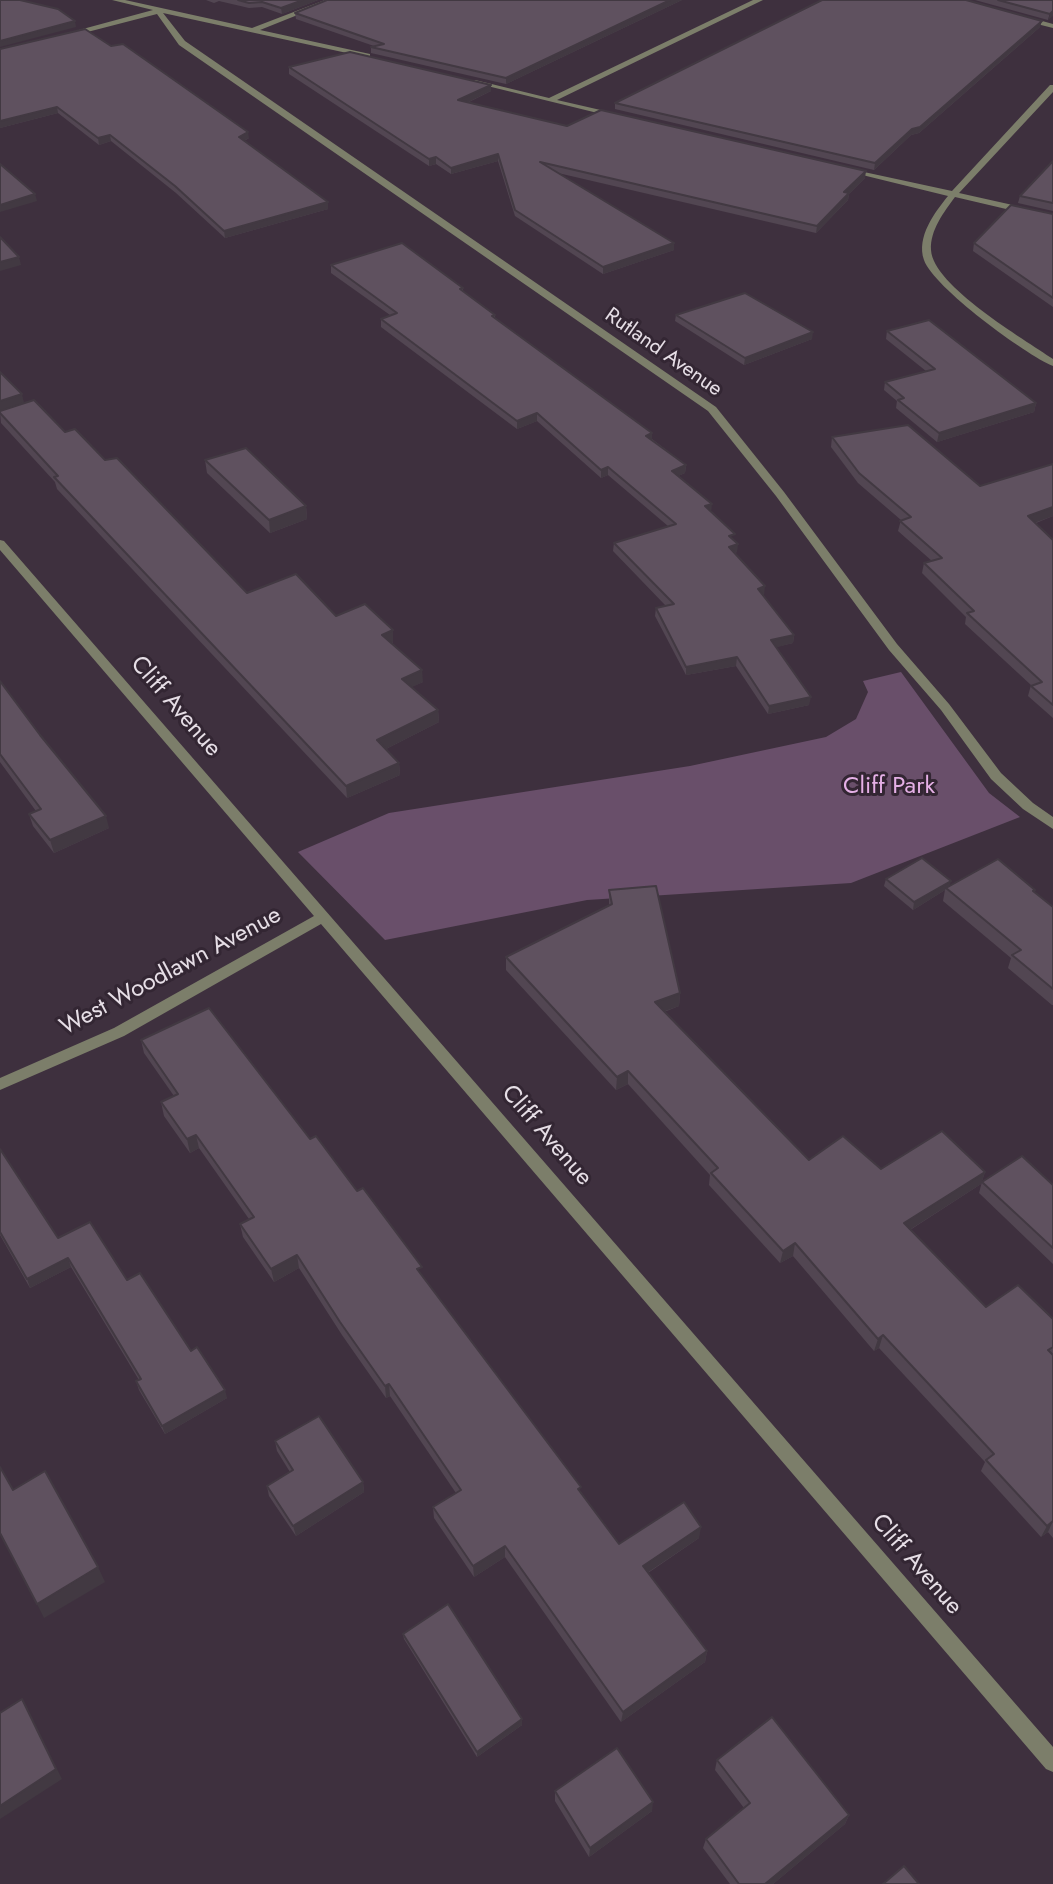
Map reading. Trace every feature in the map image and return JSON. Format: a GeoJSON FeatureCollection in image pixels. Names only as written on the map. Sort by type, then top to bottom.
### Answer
{"type":"FeatureCollection","features":[{"type":"Feature","properties":{"kind":"street"},"geometry":{"type":"LineString","coordinates":[[116,0],[378,59]]}},
{"type":"Feature","properties":{"kind":"street"},"geometry":{"type":"LineString","coordinates":[[252,31],[331,0]]}},
{"type":"Feature","properties":{"kind":"street"},"geometry":{"type":"LineString","coordinates":[[550,100],[759,0]]}},
{"type":"Feature","properties":{"kind":"street"},"geometry":{"type":"LineString","coordinates":[[62,37],[158,11]]}},
{"type":"Feature","properties":{"kind":"street","name":"Rutland Avenue"},"geometry":{"type":"LineString","coordinates":[[158,11],[182,43],[712,409],[780,494],[892,647],[945,707],[996,776],[1053,824]]}},
{"type":"Feature","properties":{"kind":"street"},"geometry":{"type":"LineString","coordinates":[[1017,16],[1053,26]]}},
{"type":"Feature","properties":{"kind":"street"},"geometry":{"type":"LineString","coordinates":[[471,81],[631,119]]}},
{"type":"Feature","properties":{"kind":"street"},"geometry":{"type":"LineString","coordinates":[[1053,87],[938,213],[927,240],[931,268],[967,302],[1053,363]]}},
{"type":"Feature","properties":{"kind":"street"},"geometry":{"type":"LineString","coordinates":[[845,170],[1053,217]]}},
{"type":"Feature","properties":{"kind":"street","name":"Cliff Avenue"},"geometry":{"type":"LineString","coordinates":[[0,543],[1053,1762]]}},
{"type":"Feature","properties":{"kind":"street","name":"West Woodlawn Avenue"},"geometry":{"type":"LineString","coordinates":[[0,1084],[119,1032],[324,916]]}},
{"type":"Feature","properties":{"kind":"green space","name":"Cliff Park"},"geometry":{"type":"Polygon","coordinates":[[[901,672],[989,793],[1020,817],[851,883],[587,900],[385,940],[298,852],[389,813],[690,766],[826,737],[856,719],[868,692],[863,681],[901,672]]]}},
{"type":"Feature","properties":{"kind":"building"},"geometry":{"type":"Polygon","coordinates":[[[0,0],[20,0],[58,9],[75,21],[0,41],[0,0]]]}},
{"type":"Feature","properties":{"kind":"building"},"geometry":{"type":"Polygon","coordinates":[[[238,0],[303,0],[281,8],[262,2],[238,0]]]}},
{"type":"Feature","properties":{"kind":"building"},"geometry":{"type":"Polygon","coordinates":[[[327,0],[670,0],[506,78],[371,47],[384,44],[295,13],[327,0]]]}},
{"type":"Feature","properties":{"kind":"building"},"geometry":{"type":"Polygon","coordinates":[[[822,0],[966,0],[1042,21],[875,163],[615,103],[822,0]]]}},
{"type":"Feature","properties":{"kind":"building"},"geometry":{"type":"Polygon","coordinates":[[[998,0],[1053,0],[1053,11],[1050,14],[998,0]]]}},
{"type":"Feature","properties":{"kind":"building"},"geometry":{"type":"Polygon","coordinates":[[[85,29],[111,46],[123,44],[248,132],[239,137],[328,202],[224,231],[175,186],[110,135],[98,138],[57,107],[0,121],[0,49],[85,29]]]}},
{"type":"Feature","properties":{"kind":"building"},"geometry":{"type":"Polygon","coordinates":[[[350,52],[491,85],[458,100],[567,126],[601,110],[866,171],[844,192],[849,193],[817,226],[540,162],[674,243],[603,267],[515,210],[498,154],[451,168],[436,157],[429,159],[289,67],[350,52]]]}},
{"type":"Feature","properties":{"kind":"building"},"geometry":{"type":"Polygon","coordinates":[[[1053,161],[1053,203],[1020,196],[1053,161]]]}},
{"type":"Feature","properties":{"kind":"building"},"geometry":{"type":"Polygon","coordinates":[[[0,164],[35,194],[0,205],[0,164]]]}},
{"type":"Feature","properties":{"kind":"building"},"geometry":{"type":"Polygon","coordinates":[[[1011,205],[1053,214],[1053,298],[974,243],[1011,205]]]}},
{"type":"Feature","properties":{"kind":"building"},"geometry":{"type":"Polygon","coordinates":[[[0,237],[19,257],[0,262],[0,237]]]}},
{"type":"Feature","properties":{"kind":"building"},"geometry":{"type":"Polygon","coordinates":[[[402,243],[463,288],[460,289],[495,315],[492,316],[652,433],[646,436],[686,465],[672,471],[712,504],[705,506],[735,534],[729,536],[738,544],[729,547],[765,586],[758,589],[794,635],[771,640],[811,697],[769,706],[737,657],[686,667],[656,608],[674,604],[614,543],[676,524],[608,467],[601,470],[537,413],[517,421],[381,319],[397,313],[331,265],[402,243]]]}},
{"type":"Feature","properties":{"kind":"building"},"geometry":{"type":"Polygon","coordinates":[[[745,293],[813,332],[745,358],[676,315],[745,293]]]}},
{"type":"Feature","properties":{"kind":"building"},"geometry":{"type":"Polygon","coordinates":[[[929,320],[1036,403],[939,433],[898,400],[904,398],[885,382],[935,369],[887,331],[929,320]]]}},
{"type":"Feature","properties":{"kind":"building"},"geometry":{"type":"Polygon","coordinates":[[[0,372],[22,394],[0,401],[0,372]]]}},
{"type":"Feature","properties":{"kind":"building"},"geometry":{"type":"Polygon","coordinates":[[[34,400],[65,432],[75,429],[105,460],[117,458],[247,593],[296,574],[336,616],[365,604],[393,630],[382,635],[422,670],[402,679],[438,710],[377,740],[399,763],[346,786],[54,477],[58,476],[0,413],[34,400]]]}},
{"type":"Feature","properties":{"kind":"building"},"geometry":{"type":"Polygon","coordinates":[[[908,425],[980,486],[1053,464],[1053,507],[1028,516],[1053,540],[1053,705],[1031,686],[1042,682],[967,613],[974,611],[924,563],[942,558],[900,521],[911,517],[859,473],[832,437],[908,425]]]}},
{"type":"Feature","properties":{"kind":"building"},"geometry":{"type":"Polygon","coordinates":[[[246,448],[306,506],[269,520],[205,460],[246,448]]]}},
{"type":"Feature","properties":{"kind":"building"},"geometry":{"type":"Polygon","coordinates":[[[0,681],[106,816],[50,840],[29,814],[41,809],[0,754],[0,681]]]}},
{"type":"Feature","properties":{"kind":"building"},"geometry":{"type":"Polygon","coordinates":[[[922,858],[951,881],[914,902],[886,879],[922,858]]]}},
{"type":"Feature","properties":{"kind":"building"},"geometry":{"type":"Polygon","coordinates":[[[998,859],[1053,907],[1053,989],[1012,955],[1021,950],[946,888],[998,859]]]}},
{"type":"Feature","properties":{"kind":"building"},"geometry":{"type":"Polygon","coordinates":[[[656,886],[680,993],[655,1002],[809,1160],[843,1136],[881,1169],[942,1131],[985,1172],[904,1223],[986,1307],[1018,1285],[1053,1319],[1053,1347],[1048,1350],[1053,1355],[1053,1521],[1047,1526],[986,1460],[994,1454],[883,1335],[878,1339],[795,1243],[783,1251],[711,1173],[718,1168],[628,1071],[617,1077],[506,957],[612,904],[609,890],[656,886]]]}},
{"type":"Feature","properties":{"kind":"building"},"geometry":{"type":"Polygon","coordinates":[[[209,1008],[310,1139],[316,1136],[357,1191],[363,1188],[422,1267],[417,1269],[581,1487],[578,1489],[619,1544],[684,1502],[701,1527],[643,1566],[707,1651],[623,1712],[505,1546],[473,1566],[433,1507],[461,1490],[389,1384],[385,1386],[340,1322],[297,1255],[271,1269],[240,1224],[254,1217],[196,1135],[187,1139],[161,1102],[178,1094],[141,1040],[209,1008]]]}},
{"type":"Feature","properties":{"kind":"building"},"geometry":{"type":"Polygon","coordinates":[[[0,1149],[58,1238],[90,1222],[127,1280],[140,1273],[191,1351],[197,1347],[225,1390],[162,1426],[136,1381],[141,1379],[68,1258],[27,1279],[0,1232],[0,1149]]]}},
{"type":"Feature","properties":{"kind":"building"},"geometry":{"type":"Polygon","coordinates":[[[1022,1156],[1053,1185],[1053,1248],[982,1182],[1022,1156]]]}},
{"type":"Feature","properties":{"kind":"building"},"geometry":{"type":"Polygon","coordinates":[[[319,1416],[363,1482],[293,1526],[267,1486],[293,1470],[275,1441],[319,1416]]]}},
{"type":"Feature","properties":{"kind":"building"},"geometry":{"type":"Polygon","coordinates":[[[0,1467],[13,1490],[45,1471],[98,1567],[37,1604],[0,1533],[0,1467]]]}},
{"type":"Feature","properties":{"kind":"building"},"geometry":{"type":"Polygon","coordinates":[[[448,1604],[522,1719],[477,1752],[403,1634],[448,1604]]]}},
{"type":"Feature","properties":{"kind":"building"},"geometry":{"type":"Polygon","coordinates":[[[22,1699],[56,1769],[0,1806],[0,1713],[22,1699]]]}},
{"type":"Feature","properties":{"kind":"building"},"geometry":{"type":"Polygon","coordinates":[[[772,1717],[849,1815],[765,1884],[739,1884],[706,1839],[750,1803],[717,1760],[772,1717]]]}},
{"type":"Feature","properties":{"kind":"building"},"geometry":{"type":"Polygon","coordinates":[[[617,1748],[653,1802],[590,1848],[555,1791],[617,1748]]]}},
{"type":"Feature","properties":{"kind":"building"},"geometry":{"type":"Polygon","coordinates":[[[904,1866],[919,1884],[883,1884],[904,1866]]]}}]}
